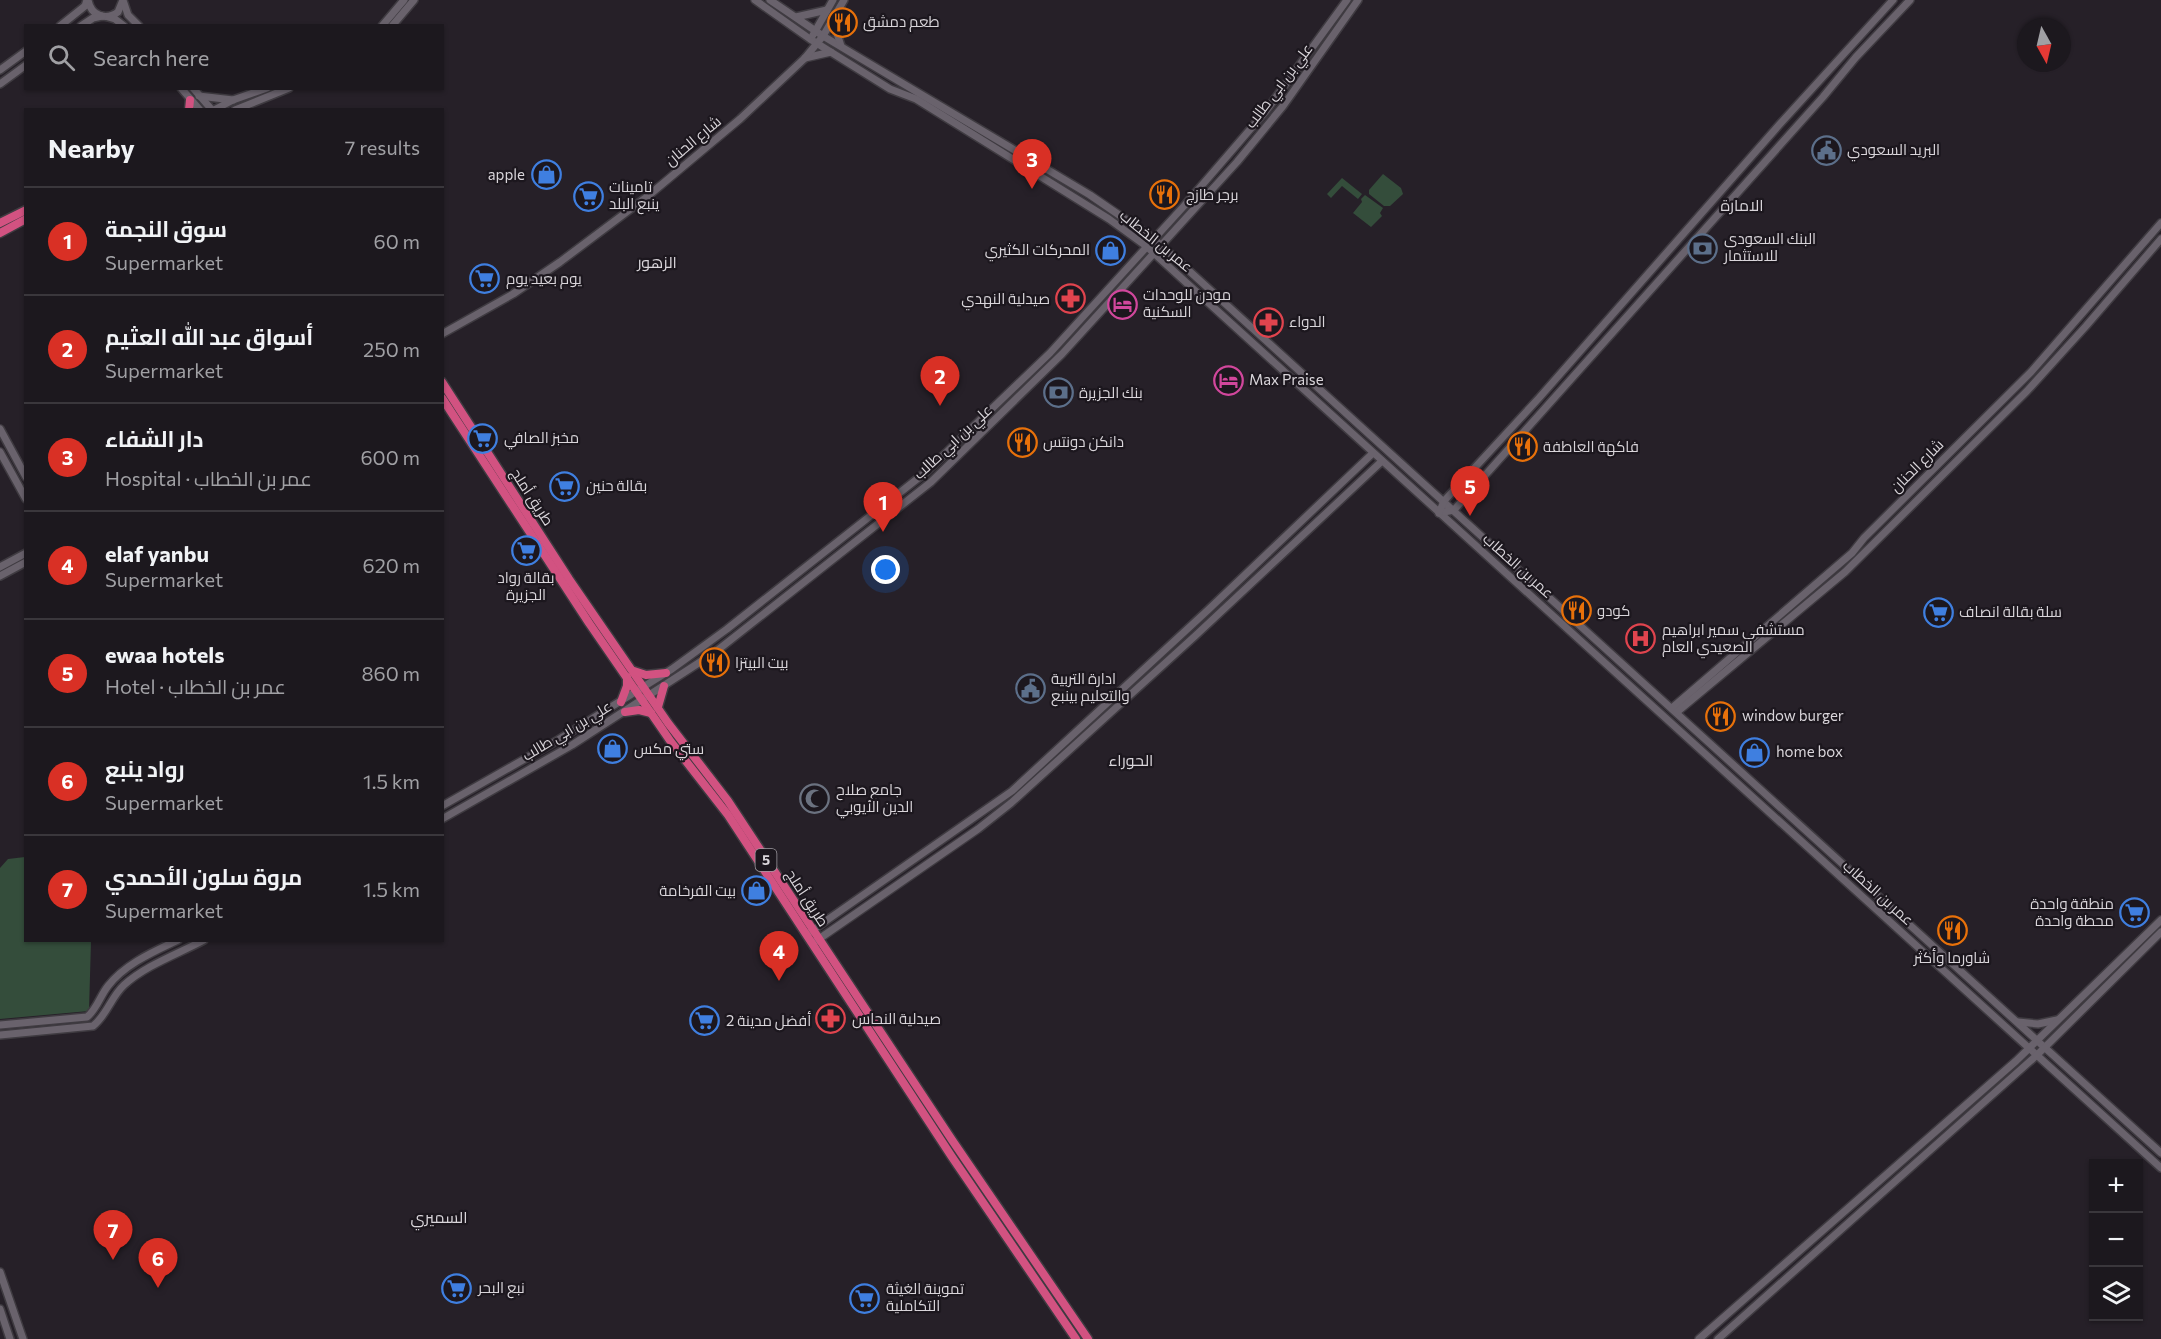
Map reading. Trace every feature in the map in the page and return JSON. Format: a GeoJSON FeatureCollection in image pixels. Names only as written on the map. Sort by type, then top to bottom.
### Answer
{"type":"FeatureCollection","features":[{"type":"Feature","properties":{"kind":"highway"},"geometry":{"type":"LineString","coordinates":[[189,108],[190,100]]}},
{"type":"Feature","properties":{"kind":"highway"},"geometry":{"type":"LineString","coordinates":[[0,223],[24,211]]}},
{"type":"Feature","properties":{"kind":"highway"},"geometry":{"type":"LineString","coordinates":[[0,232],[24,220]]}},
{"type":"Feature","properties":{"kind":"highway","name":"طريق أملج"},"geometry":{"type":"LineString","coordinates":[[444,385],[646,698],[728,801],[815,942],[1089,1339]]}},
{"type":"Feature","properties":{"kind":"highway","name":"طريق أملج"},"geometry":{"type":"LineString","coordinates":[[444,401],[489,466],[583,613],[630,674]]}},
{"type":"Feature","properties":{"kind":"highway"},"geometry":{"type":"LineString","coordinates":[[621,702],[630,674],[666,673]]}},
{"type":"Feature","properties":{"kind":"highway"},"geometry":{"type":"LineString","coordinates":[[625,712],[655,710],[664,686]]}},
{"type":"Feature","properties":{"kind":"highway","name":"طريق أملج"},"geometry":{"type":"LineString","coordinates":[[815,942],[952,1157],[1076,1339]]}},
{"type":"Feature","properties":{"kind":"street"},"geometry":{"type":"LineString","coordinates":[[88,0],[92,10],[121,24]]}},
{"type":"Feature","properties":{"kind":"street"},"geometry":{"type":"LineString","coordinates":[[62,24],[85,6],[88,0]]}},
{"type":"Feature","properties":{"kind":"street"},"geometry":{"type":"LineString","coordinates":[[384,24],[404,0]]}},
{"type":"Feature","properties":{"kind":"street"},"geometry":{"type":"LineString","coordinates":[[394,24],[414,0]]}},
{"type":"Feature","properties":{"kind":"street","name":"عمر بن الخطاب"},"geometry":{"type":"LineString","coordinates":[[756,0],[810,39],[890,89],[916,99],[1109,219],[1146,246],[2161,1168]]}},
{"type":"Feature","properties":{"kind":"street","name":"عمر بن الخطاب"},"geometry":{"type":"LineString","coordinates":[[770,0],[823,36],[1057,174],[1154,238],[2161,1153]]}},
{"type":"Feature","properties":{"kind":"street"},"geometry":{"type":"LineString","coordinates":[[810,39],[833,0]]}},
{"type":"Feature","properties":{"kind":"street","name":"شارع الحنان"},"geometry":{"type":"LineString","coordinates":[[444,333],[513,294],[648,196],[740,119],[805,58],[823,36],[844,0]]}},
{"type":"Feature","properties":{"kind":"street","name":"علي بن ابي طالب"},"geometry":{"type":"LineString","coordinates":[[444,805],[621,702],[666,673],[726,629],[926,472],[1050,353],[1166,226],[1266,111],[1347,0]]}},
{"type":"Feature","properties":{"kind":"street","name":"علي بن ابي طالب"},"geometry":{"type":"LineString","coordinates":[[444,818],[572,745],[733,639],[931,482],[1062,354],[1237,162],[1283,106],[1359,0]]}},
{"type":"Feature","properties":{"kind":"street"},"geometry":{"type":"LineString","coordinates":[[1439,513],[1444,501],[1539,398],[1779,125],[1893,0]]}},
{"type":"Feature","properties":{"kind":"street"},"geometry":{"type":"LineString","coordinates":[[1439,513],[1454,510],[1823,97],[1856,57],[1910,0]]}},
{"type":"Feature","properties":{"kind":"street"},"geometry":{"type":"LineString","coordinates":[[84,24],[93,18],[118,12],[123,1]]}},
{"type":"Feature","properties":{"kind":"street"},"geometry":{"type":"LineString","coordinates":[[123,1],[128,15],[137,24]]}},
{"type":"Feature","properties":{"kind":"street"},"geometry":{"type":"LineString","coordinates":[[796,17],[827,10]]}},
{"type":"Feature","properties":{"kind":"street"},"geometry":{"type":"LineString","coordinates":[[835,16],[841,46]]}},
{"type":"Feature","properties":{"kind":"street"},"geometry":{"type":"LineString","coordinates":[[0,70],[24,52]]}},
{"type":"Feature","properties":{"kind":"street"},"geometry":{"type":"LineString","coordinates":[[805,58],[831,52]]}},
{"type":"Feature","properties":{"kind":"street"},"geometry":{"type":"LineString","coordinates":[[0,84],[24,66]]}},
{"type":"Feature","properties":{"kind":"street"},"geometry":{"type":"LineString","coordinates":[[182,90],[198,108]]}},
{"type":"Feature","properties":{"kind":"street"},"geometry":{"type":"LineString","coordinates":[[194,90],[211,108]]}},
{"type":"Feature","properties":{"kind":"street"},"geometry":{"type":"LineString","coordinates":[[217,108],[261,90]]}},
{"type":"Feature","properties":{"kind":"street"},"geometry":{"type":"LineString","coordinates":[[240,108],[284,90]]}},
{"type":"Feature","properties":{"kind":"street"},"geometry":{"type":"LineString","coordinates":[[199,96],[233,100]]}},
{"type":"Feature","properties":{"kind":"street","name":"شارع الحنان"},"geometry":{"type":"LineString","coordinates":[[1674,710],[1852,553],[1864,537],[2031,372],[2161,223]]}},
{"type":"Feature","properties":{"kind":"street"},"geometry":{"type":"LineString","coordinates":[[1141,229],[1153,231],[1166,226]]}},
{"type":"Feature","properties":{"kind":"street"},"geometry":{"type":"LineString","coordinates":[[1173,233],[1169,245],[1175,256]]}},
{"type":"Feature","properties":{"kind":"street"},"geometry":{"type":"LineString","coordinates":[[1134,237],[1138,247],[1136,258]]}},
{"type":"Feature","properties":{"kind":"street","name":"شارع الحنان"},"geometry":{"type":"LineString","coordinates":[[1674,710],[1845,572],[2027,391],[2161,239]]}},
{"type":"Feature","properties":{"kind":"street"},"geometry":{"type":"LineString","coordinates":[[1144,266],[1155,261],[1167,265]]}},
{"type":"Feature","properties":{"kind":"street"},"geometry":{"type":"LineString","coordinates":[[0,429],[24,473]]}},
{"type":"Feature","properties":{"kind":"street"},"geometry":{"type":"LineString","coordinates":[[0,452],[24,495]]}},
{"type":"Feature","properties":{"kind":"street"},"geometry":{"type":"LineString","coordinates":[[809,933],[1012,791],[1373,453]]}},
{"type":"Feature","properties":{"kind":"street"},"geometry":{"type":"LineString","coordinates":[[815,942],[978,829],[1011,803],[1196,636],[1382,461]]}},
{"type":"Feature","properties":{"kind":"street"},"geometry":{"type":"LineString","coordinates":[[0,567],[24,554]]}},
{"type":"Feature","properties":{"kind":"street"},"geometry":{"type":"LineString","coordinates":[[0,576],[24,563]]}},
{"type":"Feature","properties":{"kind":"street"},"geometry":{"type":"LineString","coordinates":[[1699,1339],[2016,1061],[2161,920]]}},
{"type":"Feature","properties":{"kind":"street"},"geometry":{"type":"LineString","coordinates":[[1718,1339],[2045,1048],[2161,932]]}},
{"type":"Feature","properties":{"kind":"street"},"geometry":{"type":"LineString","coordinates":[[2146,934],[2152,940]]}},
{"type":"Feature","properties":{"kind":"street"},"geometry":{"type":"LineString","coordinates":[[0,1025],[87,1017],[96,1007],[108,986],[120,973],[174,942]]}},
{"type":"Feature","properties":{"kind":"street"},"geometry":{"type":"LineString","coordinates":[[0,1035],[93,1026],[100,1021],[115,994],[134,976],[200,942]]}},
{"type":"Feature","properties":{"kind":"street"},"geometry":{"type":"LineString","coordinates":[[2016,1021],[2038,1024],[2060,1019]]}},
{"type":"Feature","properties":{"kind":"street"},"geometry":{"type":"LineString","coordinates":[[2016,1036],[2021,1049],[2016,1061]]}},
{"type":"Feature","properties":{"kind":"street"},"geometry":{"type":"LineString","coordinates":[[2056,1036],[2054,1047],[2057,1058]]}},
{"type":"Feature","properties":{"kind":"street"},"geometry":{"type":"LineString","coordinates":[[2024,1067],[2036,1063],[2048,1066]]}},
{"type":"Feature","properties":{"kind":"street"},"geometry":{"type":"LineString","coordinates":[[0,1272],[23,1339]]}},
{"type":"Feature","properties":{"kind":"street"},"geometry":{"type":"LineString","coordinates":[[0,1309],[10,1339]]}},
{"type":"Feature","properties":{"kind":"green space"},"geometry":{"type":"Polygon","coordinates":[[[1383,174],[1401,188],[1403,194],[1390,206],[1384,206],[1369,194],[1369,190],[1383,174]]]}},
{"type":"Feature","properties":{"kind":"green space"},"geometry":{"type":"Polygon","coordinates":[[[1342,178],[1362,194],[1358,199],[1342,186],[1331,198],[1327,194],[1342,178]]]}},
{"type":"Feature","properties":{"kind":"green space"},"geometry":{"type":"Polygon","coordinates":[[[1365,195],[1383,208],[1380,213],[1382,216],[1371,227],[1353,213],[1365,195]]]}},
{"type":"Feature","properties":{"kind":"green space"},"geometry":{"type":"Polygon","coordinates":[[[24,857],[24,942],[91,942],[89,1011],[0,1019],[0,868],[8,859],[24,857]]]}},
{"type":"Feature","properties":{"kind":"place","name":"طعم دمشق"},"geometry":{"type":"Point","coordinates":[842,22]}},
{"type":"Feature","properties":{"kind":"place","name":"البريد السعودي"},"geometry":{"type":"Point","coordinates":[1826,150]}},
{"type":"Feature","properties":{"kind":"place","name":"apple"},"geometry":{"type":"Point","coordinates":[546,175]}},
{"type":"Feature","properties":{"kind":"place","name":"دار الشفاء"},"geometry":{"type":"Point","coordinates":[1032,189]}},
{"type":"Feature","properties":{"kind":"place","name":"برجر طازج"},"geometry":{"type":"Point","coordinates":[1165,195]}},
{"type":"Feature","properties":{"kind":"place","name":"تامينات ينبع البلد"},"geometry":{"type":"Point","coordinates":[588,196]}},
{"type":"Feature","properties":{"kind":"place","name":"البنك السعودي للاستثمار"},"geometry":{"type":"Point","coordinates":[1703,248]}},
{"type":"Feature","properties":{"kind":"place","name":"المحركات الكثيري"},"geometry":{"type":"Point","coordinates":[1111,250]}},
{"type":"Feature","properties":{"kind":"place","name":"يوم بعيد يوم"},"geometry":{"type":"Point","coordinates":[485,279]}},
{"type":"Feature","properties":{"kind":"place","name":"صيدلية النهدي"},"geometry":{"type":"Point","coordinates":[1071,299]}},
{"type":"Feature","properties":{"kind":"place","name":"مودن للوحدات السكنية"},"geometry":{"type":"Point","coordinates":[1122,304]}},
{"type":"Feature","properties":{"kind":"place","name":"الدواء"},"geometry":{"type":"Point","coordinates":[1268,322]}},
{"type":"Feature","properties":{"kind":"place","name":"Max Praise"},"geometry":{"type":"Point","coordinates":[1228,380]}},
{"type":"Feature","properties":{"kind":"place","name":"بنك الجزيرة"},"geometry":{"type":"Point","coordinates":[1058,393]}},
{"type":"Feature","properties":{"kind":"place","name":"أسواق عبد الله العثيم"},"geometry":{"type":"Point","coordinates":[940,406]}},
{"type":"Feature","properties":{"kind":"place","name":"مخبز الصافي"},"geometry":{"type":"Point","coordinates":[483,438]}},
{"type":"Feature","properties":{"kind":"place","name":"دانكن دونتس"},"geometry":{"type":"Point","coordinates":[1022,442]}},
{"type":"Feature","properties":{"kind":"place","name":"فاكهة العاطفة"},"geometry":{"type":"Point","coordinates":[1522,447]}},
{"type":"Feature","properties":{"kind":"place","name":"بقالة حنين"},"geometry":{"type":"Point","coordinates":[565,486]}},
{"type":"Feature","properties":{"kind":"place","name":"ewaa hotels"},"geometry":{"type":"Point","coordinates":[1470,516]}},
{"type":"Feature","properties":{"kind":"place","name":"سوق النجمة"},"geometry":{"type":"Point","coordinates":[883,532]}},
{"type":"Feature","properties":{"kind":"place","name":"بقالة رواد الجزيرة"},"geometry":{"type":"Point","coordinates":[526,551]}},
{"type":"Feature","properties":{"kind":"place","name":"كودو"},"geometry":{"type":"Point","coordinates":[1576,611]}},
{"type":"Feature","properties":{"kind":"place","name":"سلة بقالة انصاف"},"geometry":{"type":"Point","coordinates":[1938,612]}},
{"type":"Feature","properties":{"kind":"place","name":"مستشفى سمير ابراهيم الصعيدي العام"},"geometry":{"type":"Point","coordinates":[1641,639]}},
{"type":"Feature","properties":{"kind":"place","name":"بيت البيتزا"},"geometry":{"type":"Point","coordinates":[714,663]}},
{"type":"Feature","properties":{"kind":"place","name":"ادارة التربية والتعليم بينبع"},"geometry":{"type":"Point","coordinates":[1030,688]}},
{"type":"Feature","properties":{"kind":"place","name":"window burger"},"geometry":{"type":"Point","coordinates":[1721,716]}},
{"type":"Feature","properties":{"kind":"place","name":"ستي مكس"},"geometry":{"type":"Point","coordinates":[613,749]}},
{"type":"Feature","properties":{"kind":"place","name":"home box"},"geometry":{"type":"Point","coordinates":[1755,752]}},
{"type":"Feature","properties":{"kind":"place","name":"جامع صلاح الدين الأيوبي"},"geometry":{"type":"Point","coordinates":[815,799]}},
{"type":"Feature","properties":{"kind":"place","name":"بيت الفرخامة"},"geometry":{"type":"Point","coordinates":[757,891]}},
{"type":"Feature","properties":{"kind":"place","name":"منطقة واحدة محطة واحدة"},"geometry":{"type":"Point","coordinates":[2135,913]}},
{"type":"Feature","properties":{"kind":"place","name":"شاورما وأكثر"},"geometry":{"type":"Point","coordinates":[1952,931]}},
{"type":"Feature","properties":{"kind":"place","name":"elaf yanbu"},"geometry":{"type":"Point","coordinates":[779,981]}},
{"type":"Feature","properties":{"kind":"place","name":"صيدلية النحاس"},"geometry":{"type":"Point","coordinates":[831,1019]}},
{"type":"Feature","properties":{"kind":"place","name":"2 أفضل مدينة"},"geometry":{"type":"Point","coordinates":[705,1021]}},
{"type":"Feature","properties":{"kind":"place","name":"مروة سلون الأحمدي"},"geometry":{"type":"Point","coordinates":[113,1260]}},
{"type":"Feature","properties":{"kind":"place","name":"رواد ينبع"},"geometry":{"type":"Point","coordinates":[158,1288]}},
{"type":"Feature","properties":{"kind":"place","name":"نبع البحر"},"geometry":{"type":"Point","coordinates":[457,1288]}},
{"type":"Feature","properties":{"kind":"place","name":"تموينة الغيثة التكاملية"},"geometry":{"type":"Point","coordinates":[865,1298]}},
{"type":"Feature","properties":{"kind":"district","name":"الامارة"},"geometry":{"type":"Point","coordinates":[1742,205]}},
{"type":"Feature","properties":{"kind":"district","name":"الزهور"},"geometry":{"type":"Point","coordinates":[657,262]}},
{"type":"Feature","properties":{"kind":"district","name":"الحوراء"},"geometry":{"type":"Point","coordinates":[1131,760]}},
{"type":"Feature","properties":{"kind":"district","name":"السميري"},"geometry":{"type":"Point","coordinates":[439,1217]}}]}
